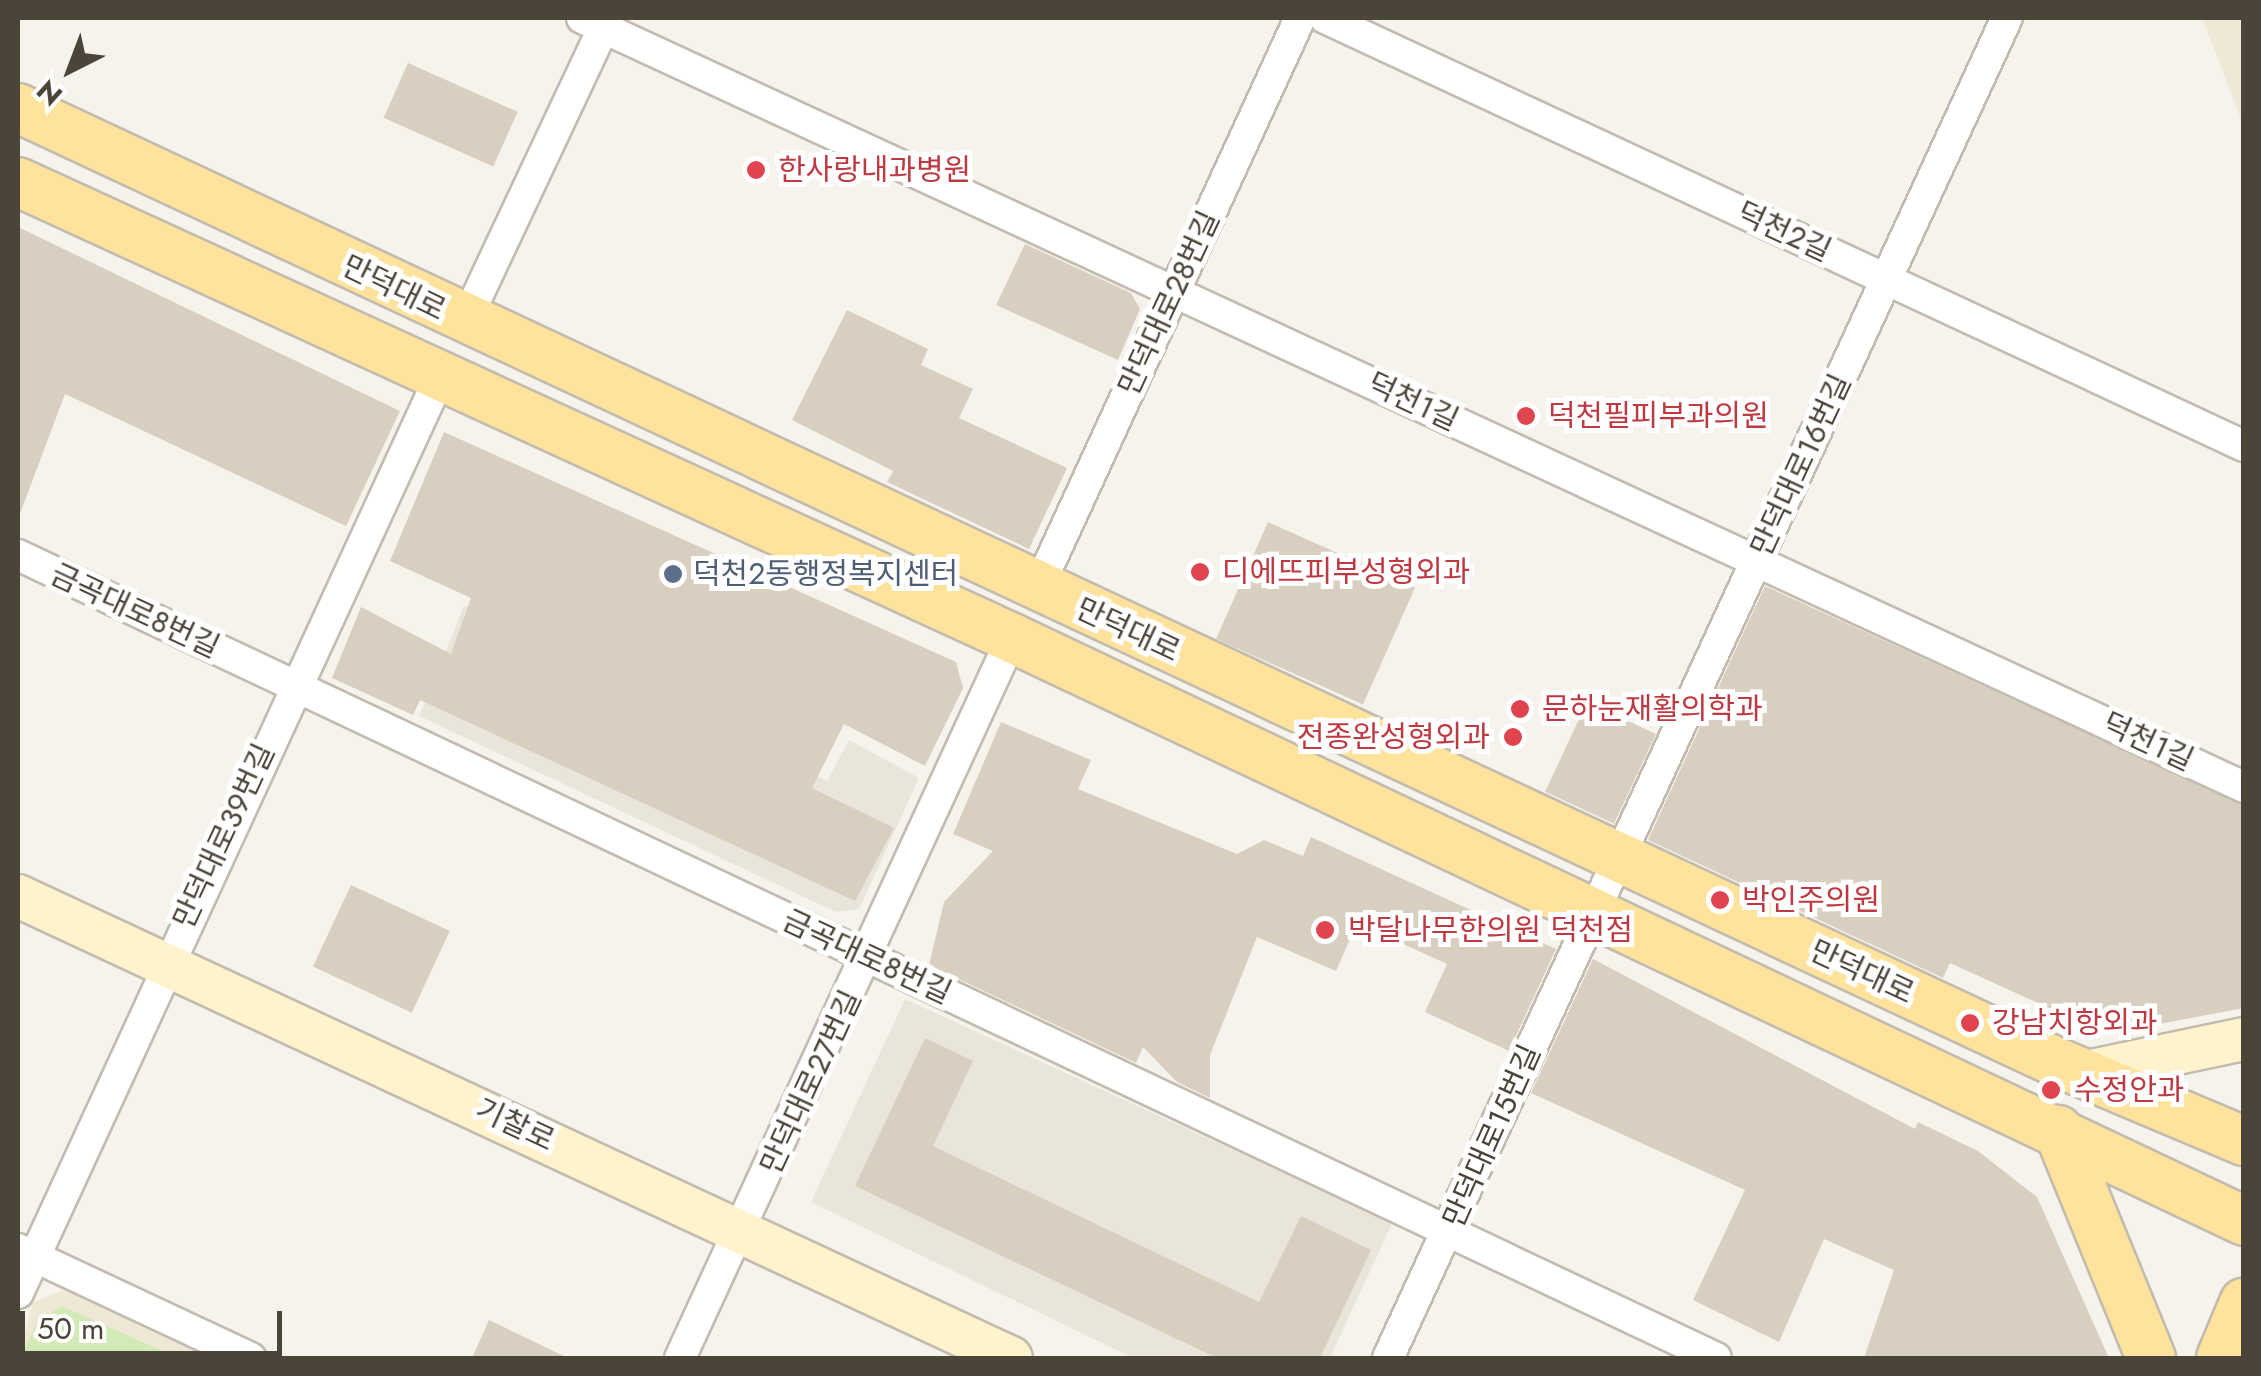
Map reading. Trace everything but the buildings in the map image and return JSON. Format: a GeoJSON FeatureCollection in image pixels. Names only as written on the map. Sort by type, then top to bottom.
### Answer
{"type":"FeatureCollection","features":[{"type":"Feature","properties":{"kind":"main road","name":"만덕대로"},"geometry":{"type":"LineString","coordinates":[[18,108],[465,322],[1620,860],[2082,1073],[2244,1141]]}},
{"type":"Feature","properties":{"kind":"main road","name":"만덕대로"},"geometry":{"type":"LineString","coordinates":[[18,182],[438,381],[1012,638],[2244,1221]]}},
{"type":"Feature","properties":{"kind":"main road"},"geometry":{"type":"LineString","coordinates":[[2058,1130],[2151,1358]]}},
{"type":"Feature","properties":{"kind":"main road"},"geometry":{"type":"LineString","coordinates":[[2221,1358],[2244,1304]]}},
{"type":"Feature","properties":{"kind":"street","name":"만덕대로28번길"},"geometry":{"type":"LineString","coordinates":[[1038,588],[1300,18]]}},
{"type":"Feature","properties":{"kind":"street","name":"덕천2길"},"geometry":{"type":"LineString","coordinates":[[1325,18],[2244,446]]}},
{"type":"Feature","properties":{"kind":"street","name":"만덕대로16번길"},"geometry":{"type":"LineString","coordinates":[[1593,912],[2007,18]]}},
{"type":"Feature","properties":{"kind":"street","name":"덕천1길"},"geometry":{"type":"LineString","coordinates":[[598,21],[2244,787]]}},
{"type":"Feature","properties":{"kind":"street"},"geometry":{"type":"LineString","coordinates":[[465,322],[598,21]]}},
{"type":"Feature","properties":{"kind":"street","name":"만덕대로39번길"},"geometry":{"type":"LineString","coordinates":[[18,1293],[26,1253],[438,381]]}},
{"type":"Feature","properties":{"kind":"street","name":"금곡대로8번길"},"geometry":{"type":"LineString","coordinates":[[18,556],[1716,1358]]}},
{"type":"Feature","properties":{"kind":"street","name":"만덕대로27번길"},"geometry":{"type":"LineString","coordinates":[[680,1358],[743,1230],[1012,638]]}},
{"type":"Feature","properties":{"kind":"street","name":"기찰로"},"geometry":{"type":"LineString","coordinates":[[18,896],[743,1230],[1011,1358]]}},
{"type":"Feature","properties":{"kind":"street","name":"만덕대로15번길"},"geometry":{"type":"LineString","coordinates":[[1388,1358],[1593,912]]}},
{"type":"Feature","properties":{"kind":"street"},"geometry":{"type":"LineString","coordinates":[[2082,1073],[2244,1039]]}},
{"type":"Feature","properties":{"kind":"street"},"geometry":{"type":"LineString","coordinates":[[26,1253],[251,1358]]}},
{"type":"Feature","properties":{"kind":"shaded area"},"geometry":{"type":"Polygon","coordinates":[[[2202,18],[2243,18],[2243,124],[2202,18]]]}},
{"type":"Feature","properties":{"kind":"shaded area"},"geometry":{"type":"Polygon","coordinates":[[[464,606],[827,781],[849,740],[919,778],[859,909],[836,912],[419,716],[464,606]]]}},
{"type":"Feature","properties":{"kind":"shaded area"},"geometry":{"type":"Polygon","coordinates":[[[905,999],[1392,1223],[1330,1358],[1133,1358],[811,1202],[905,999]]]}},
{"type":"Feature","properties":{"kind":"shaded area"},"geometry":{"type":"Polygon","coordinates":[[[64,1290],[210,1358],[18,1358],[33,1302],[64,1290]]]}},
{"type":"Feature","properties":{"kind":"green space"},"geometry":{"type":"Polygon","coordinates":[[[62,1306],[178,1358],[21,1358],[37,1322],[62,1306]]]}},
{"type":"Feature","properties":{"kind":"place","name":"한사랑내과병원"},"geometry":{"type":"Point","coordinates":[756,170]}},
{"type":"Feature","properties":{"kind":"place","name":"덕천필피부과의원"},"geometry":{"type":"Point","coordinates":[1526,416]}},
{"type":"Feature","properties":{"kind":"place","name":"디에뜨피부성형외과"},"geometry":{"type":"Point","coordinates":[1200,572]}},
{"type":"Feature","properties":{"kind":"place","name":"덕천2동행정복지센터"},"geometry":{"type":"Point","coordinates":[673,574]}},
{"type":"Feature","properties":{"kind":"place","name":"문하눈재활의학과"},"geometry":{"type":"Point","coordinates":[1520,709]}},
{"type":"Feature","properties":{"kind":"place","name":"전종완성형외과"},"geometry":{"type":"Point","coordinates":[1513,737]}},
{"type":"Feature","properties":{"kind":"place","name":"박인주의원"},"geometry":{"type":"Point","coordinates":[1720,900]}},
{"type":"Feature","properties":{"kind":"place","name":"박달나무한의원 덕천점"},"geometry":{"type":"Point","coordinates":[1325,930]}},
{"type":"Feature","properties":{"kind":"place","name":"강남치항외과"},"geometry":{"type":"Point","coordinates":[1970,1023]}},
{"type":"Feature","properties":{"kind":"place","name":"수정안과"},"geometry":{"type":"Point","coordinates":[2051,1090]}}]}
